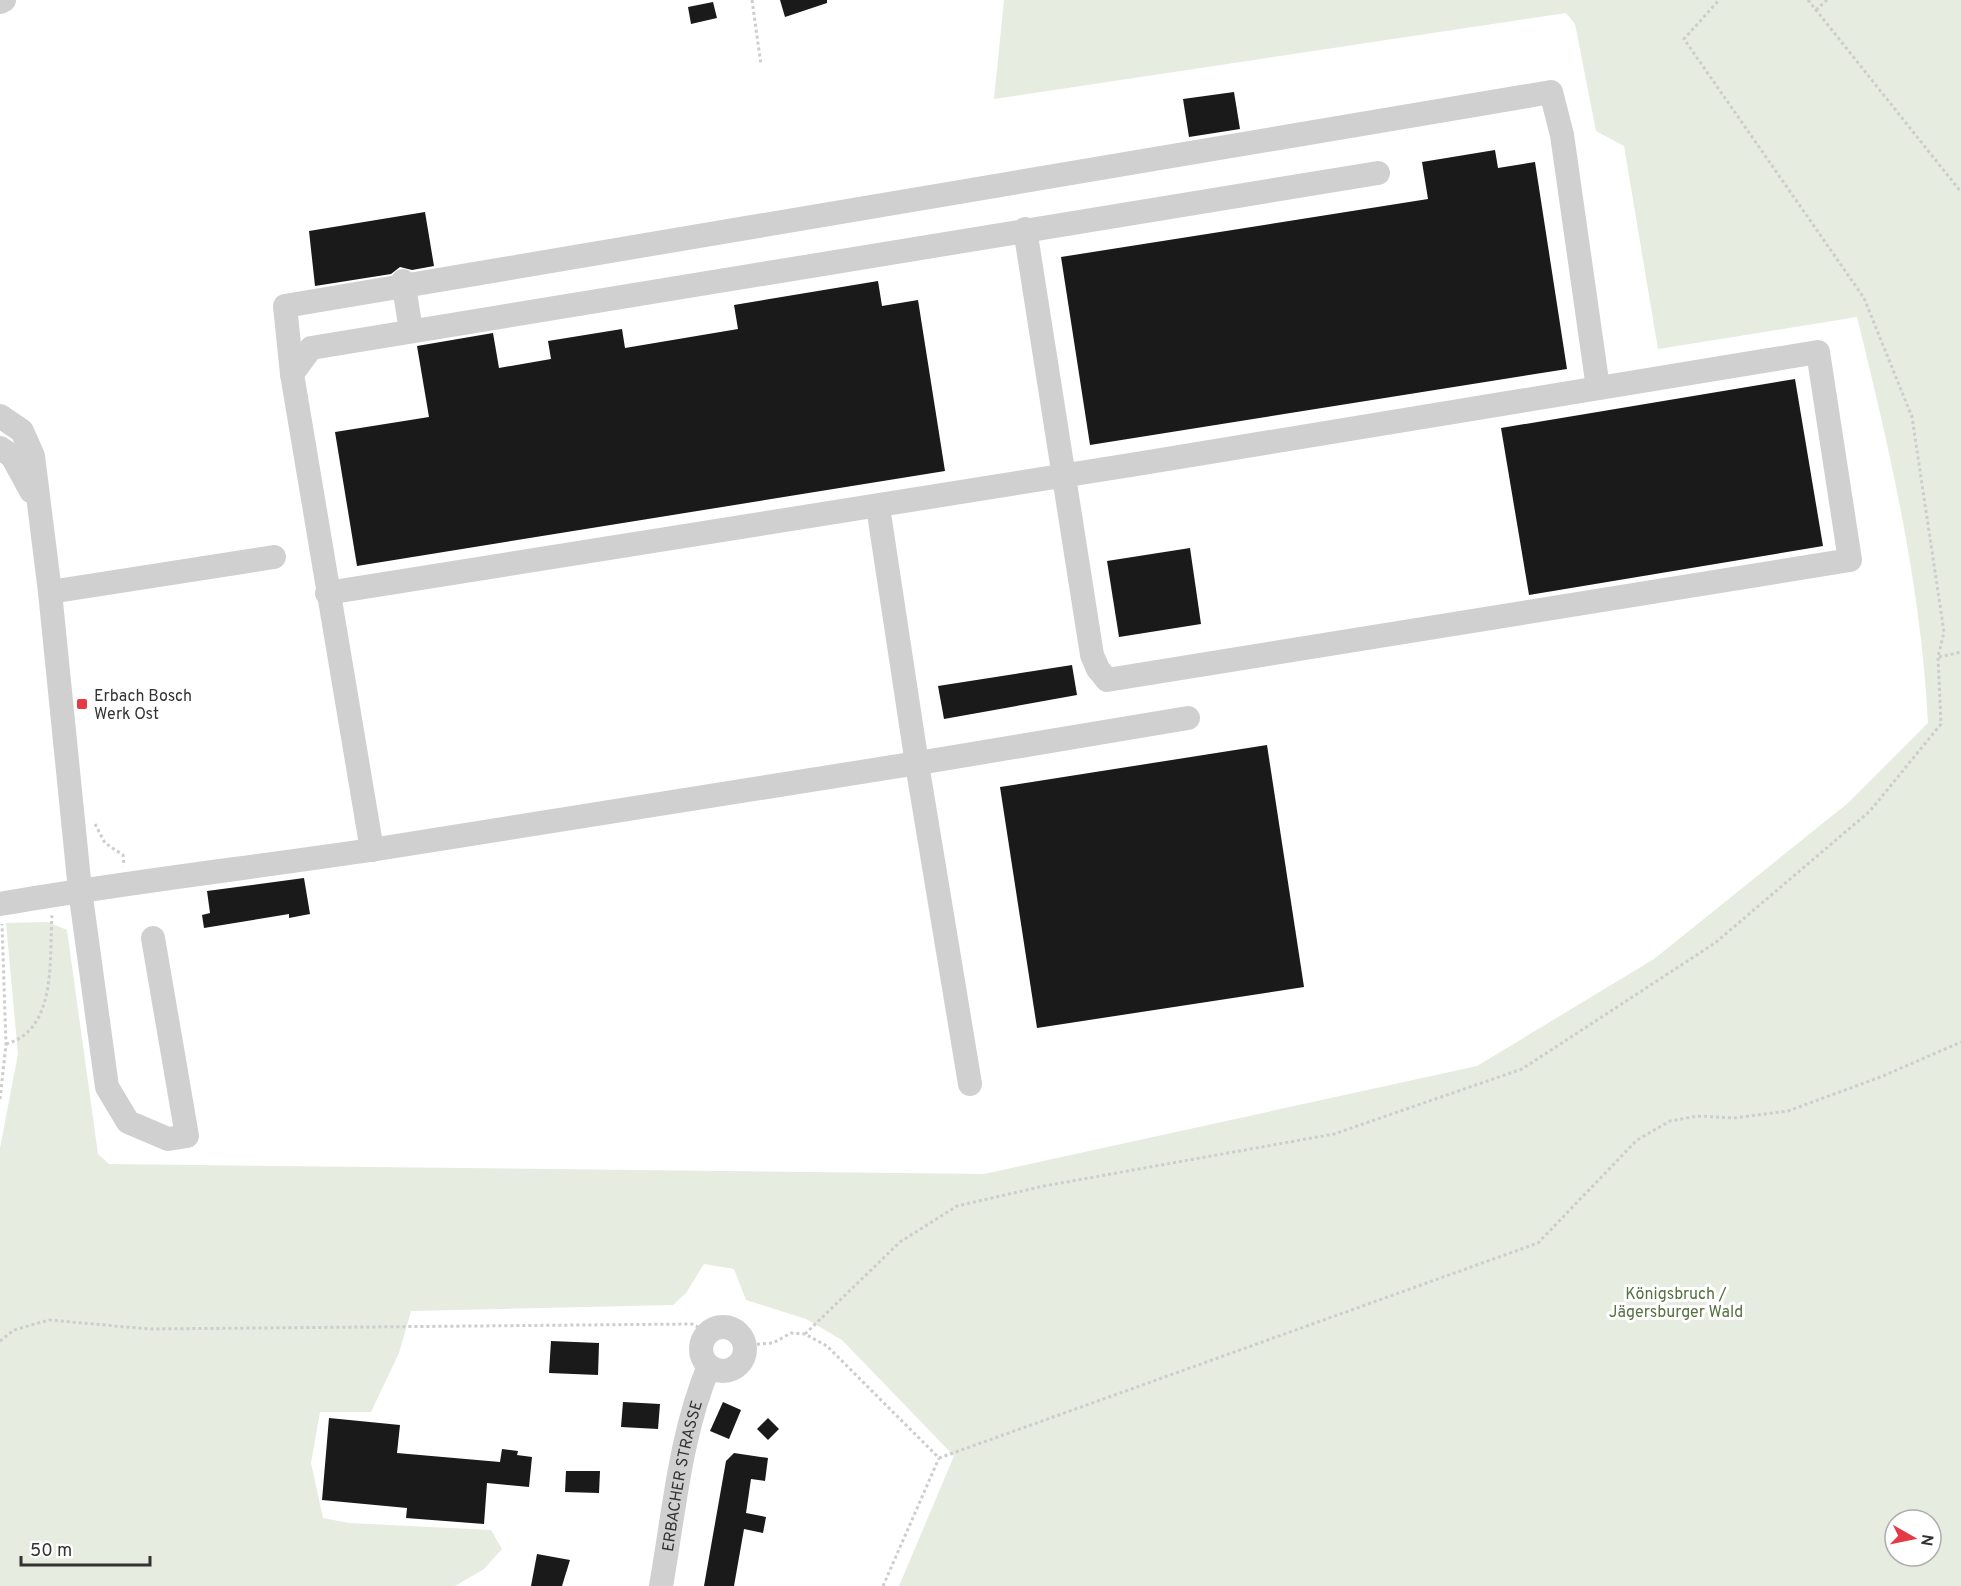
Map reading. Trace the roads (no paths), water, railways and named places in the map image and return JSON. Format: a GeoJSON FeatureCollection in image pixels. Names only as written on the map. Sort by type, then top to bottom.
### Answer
{"type":"FeatureCollection","features":[{"type":"Feature","properties":{"kind":"street"},"geometry":{"type":"LineString","coordinates":[[0,2],[4,0]]}},
{"type":"Feature","properties":{"kind":"street"},"geometry":{"type":"LineString","coordinates":[[372,850],[292,375],[285,306],[403,284],[1551,92],[1562,135],[1598,388]]}},
{"type":"Feature","properties":{"kind":"street"},"geometry":{"type":"LineString","coordinates":[[292,375],[311,348],[1378,172]]}},
{"type":"Feature","properties":{"kind":"street"},"geometry":{"type":"LineString","coordinates":[[327,593],[878,507],[1065,476],[1598,388],[1818,352],[1850,560],[1107,680],[1098,669],[1092,654],[1065,476],[1025,229]]}},
{"type":"Feature","properties":{"kind":"street"},"geometry":{"type":"LineString","coordinates":[[403,284],[411,330]]}},
{"type":"Feature","properties":{"kind":"street"},"geometry":{"type":"LineString","coordinates":[[0,416],[22,431],[33,456],[50,592],[80,890],[107,1087],[128,1122],[168,1139],[187,1136],[153,938]]}},
{"type":"Feature","properties":{"kind":"street"},"geometry":{"type":"LineString","coordinates":[[0,448],[12,456],[24,474],[39,510]]}},
{"type":"Feature","properties":{"kind":"street"},"geometry":{"type":"LineString","coordinates":[[878,507],[916,764],[970,1084]]}},
{"type":"Feature","properties":{"kind":"street"},"geometry":{"type":"LineString","coordinates":[[50,592],[274,557]]}},
{"type":"Feature","properties":{"kind":"street"},"geometry":{"type":"LineString","coordinates":[[0,904],[80,890],[372,850],[916,764],[1188,718]]}},
{"type":"Feature","properties":{"kind":"street"},"geometry":{"type":"LineString","coordinates":[[726,1326],[742,1336],[745,1345],[741,1363],[726,1371],[709,1366],[703,1359],[700,1349],[708,1332],[726,1326]]}},
{"type":"Feature","properties":{"kind":"street","name":"ERBACHER STRASSE"},"geometry":{"type":"LineString","coordinates":[[661,1586],[689,1428],[698,1394],[709,1366]]}},
{"type":"Feature","properties":{"kind":"place","name":"Erbach Bosch Werk Ost"},"geometry":{"type":"Point","coordinates":[82,704]}},
{"type":"Feature","properties":{"kind":"park label","name":"Königsbruch / Jägersburger Wald"},"geometry":{"type":"Point","coordinates":[1676,1302]}}]}
